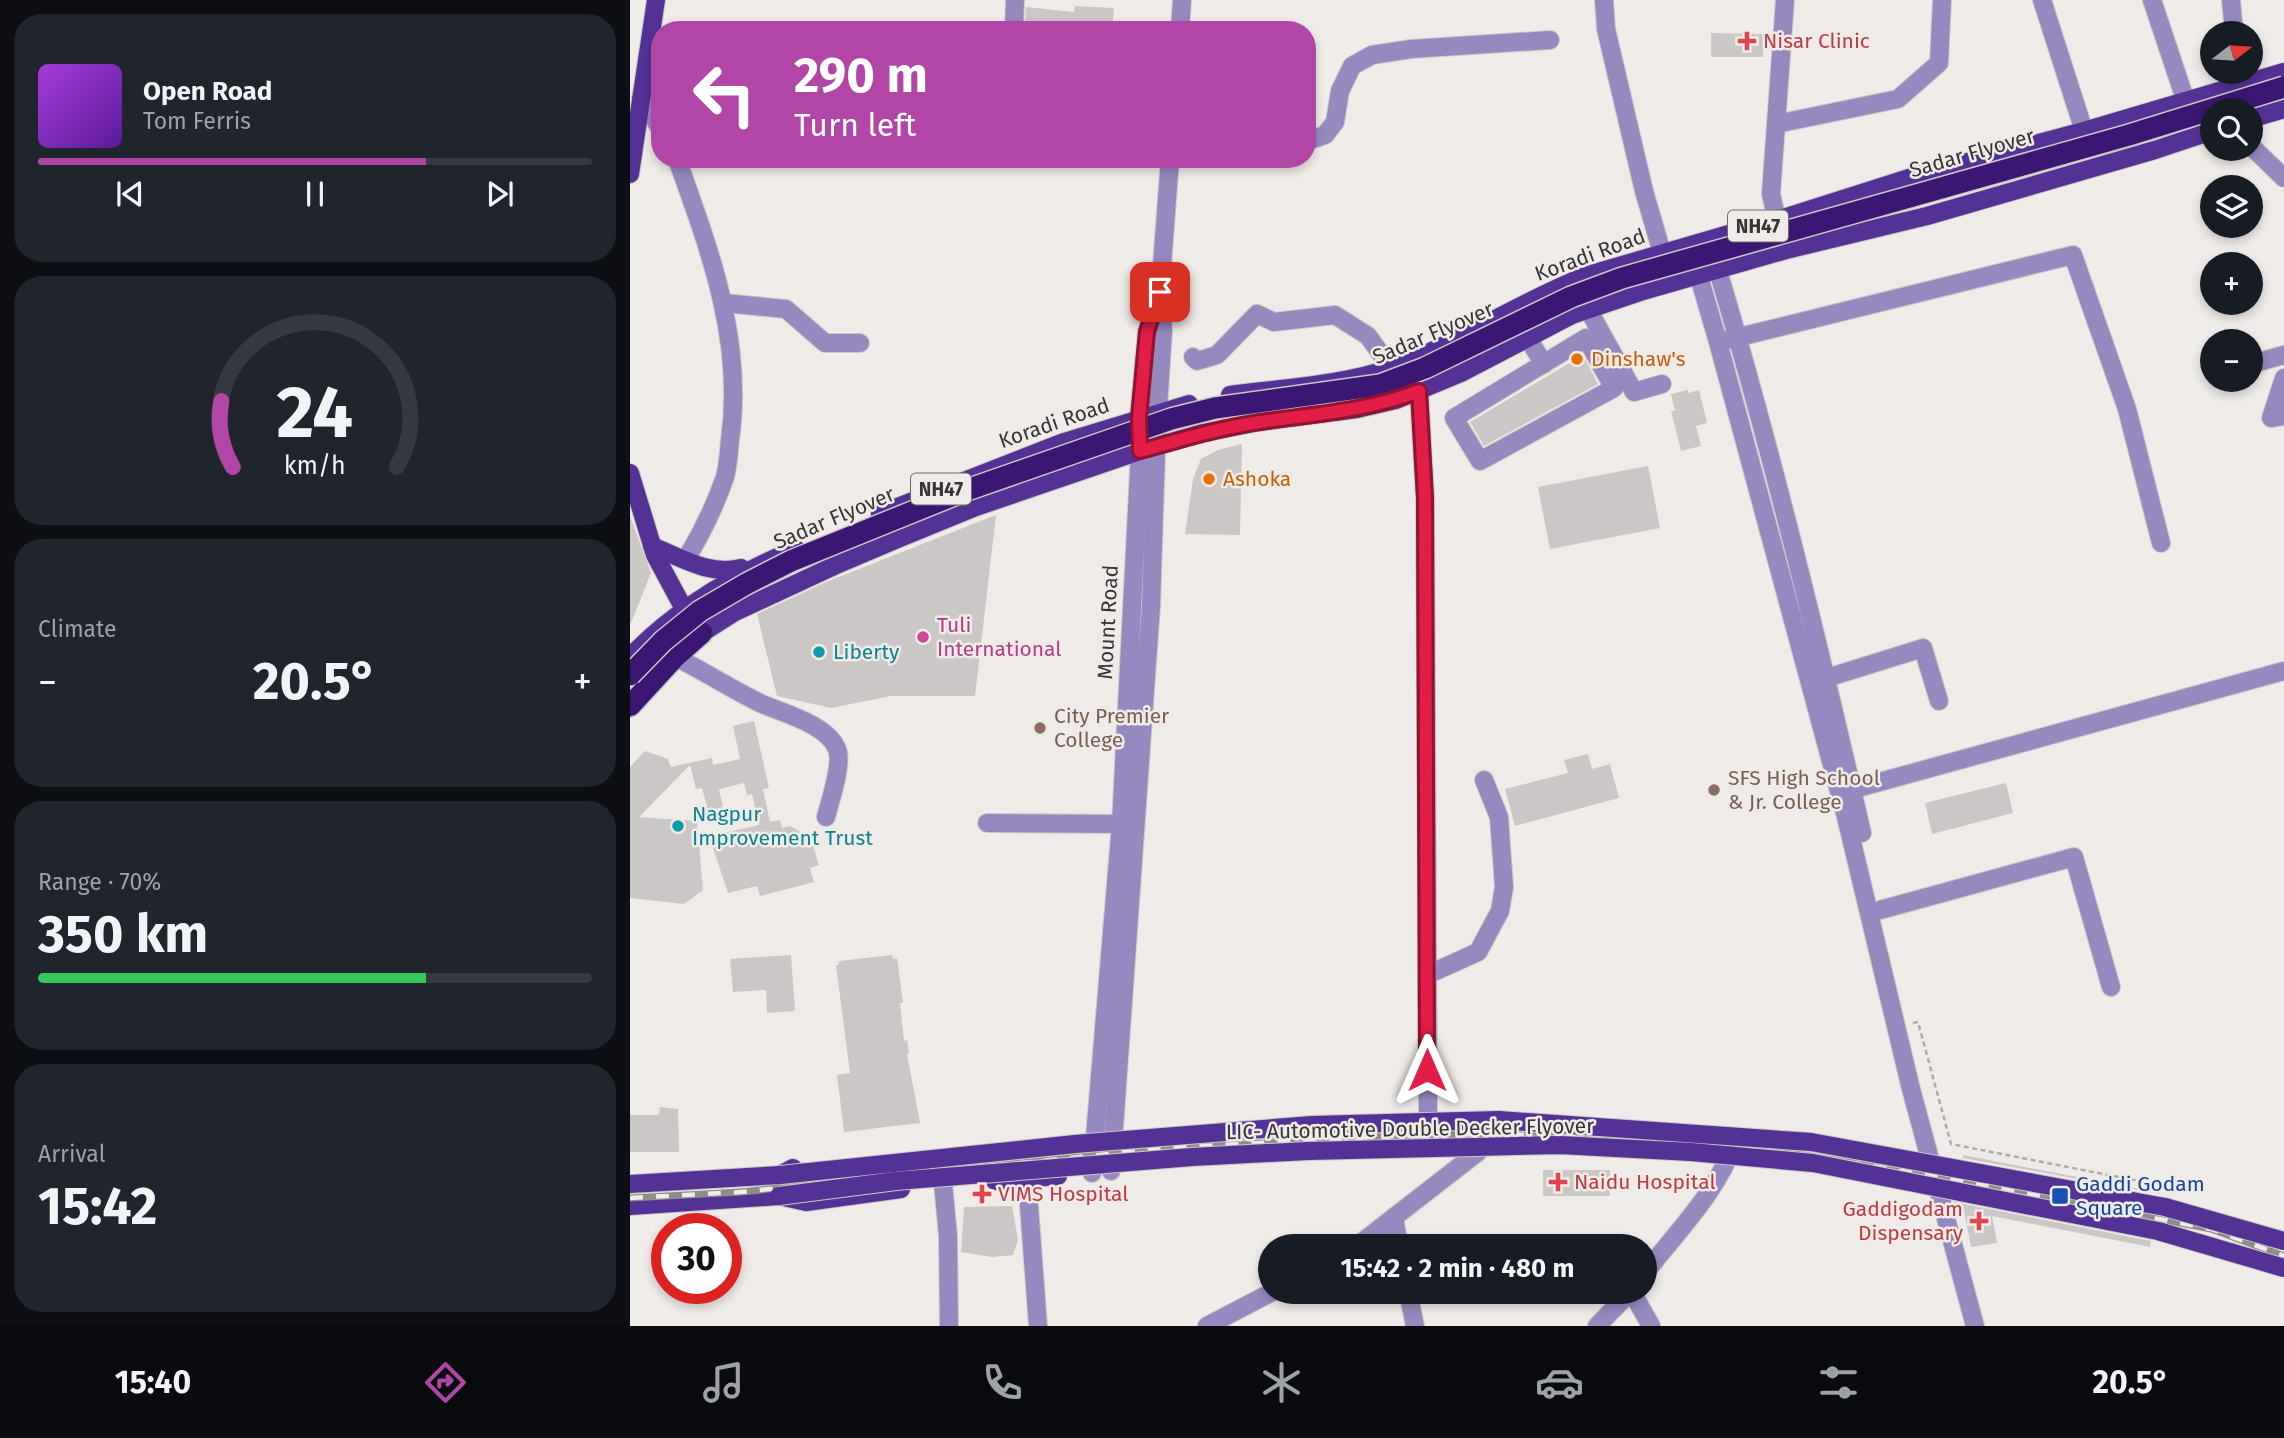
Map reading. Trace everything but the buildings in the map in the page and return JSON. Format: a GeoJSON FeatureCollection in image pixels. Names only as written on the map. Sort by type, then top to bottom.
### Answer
{"type":"FeatureCollection","features":[{"type":"Feature","properties":{"kind":"highway","name":"Sadar Flyover"},"geometry":{"type":"LineString","coordinates":[[630,675],[672,633],[700,611],[746,584],[791,561],[964,491],[1182,416],[1215,408],[1380,385],[1425,368],[1571,297],[1622,278],[2129,135],[2284,87]]}},
{"type":"Feature","properties":{"kind":"highway"},"geometry":{"type":"LineString","coordinates":[[2263,103],[2284,97]]}},
{"type":"Feature","properties":{"kind":"highway","name":"Sadar Flyover"},"geometry":{"type":"LineString","coordinates":[[630,690],[668,649],[711,617],[761,588],[930,514],[1003,487],[1126,444],[1224,416],[1386,395],[1462,363],[1529,325],[1578,303],[1616,290],[2200,123]]}},
{"type":"Feature","properties":{"kind":"highway","name":"NH47"},"geometry":{"type":"LineString","coordinates":[[630,706],[675,657],[702,633]]}},
{"type":"Feature","properties":{"kind":"main road"},"geometry":{"type":"LineString","coordinates":[[653,21],[656,0]]}},
{"type":"Feature","properties":{"kind":"main road"},"geometry":{"type":"LineString","coordinates":[[630,174],[651,33]]}},
{"type":"Feature","properties":{"kind":"main road","name":"Koradi Road"},"geometry":{"type":"LineString","coordinates":[[2263,75],[2284,72]]}},
{"type":"Feature","properties":{"kind":"main road","name":"Koradi Road"},"geometry":{"type":"LineString","coordinates":[[2217,98],[2232,84]]}},
{"type":"Feature","properties":{"kind":"main road","name":"Koradi Road"},"geometry":{"type":"LineString","coordinates":[[630,657],[654,632],[720,584],[761,563],[987,471],[1157,412],[1210,398],[1355,377],[1391,368],[1559,286],[1915,176],[2186,102],[2200,103]]}},
{"type":"Feature","properties":{"kind":"main road"},"geometry":{"type":"LineString","coordinates":[[2263,115],[2284,108]]}},
{"type":"Feature","properties":{"kind":"main road","name":"NH47"},"geometry":{"type":"LineString","coordinates":[[702,633],[734,612],[889,543],[976,507],[1148,448],[1258,422],[1357,409],[1396,400],[1461,373],[1527,337],[1588,309],[1786,250],[1927,216],[2200,135]]}},
{"type":"Feature","properties":{"kind":"main road"},"geometry":{"type":"LineString","coordinates":[[630,472],[655,555],[684,609],[702,633]]}},
{"type":"Feature","properties":{"kind":"main road"},"geometry":{"type":"LineString","coordinates":[[652,545],[697,566],[727,572],[761,563]]}},
{"type":"Feature","properties":{"kind":"main road"},"geometry":{"type":"LineString","coordinates":[[630,1184],[780,1175],[802,1164],[1299,1119],[1568,1116],[1822,1138],[2150,1199],[2284,1235]]}},
{"type":"Feature","properties":{"kind":"main road","name":"LIC- Automotive Double Decker Flyover"},"geometry":{"type":"LineString","coordinates":[[780,1175],[1075,1144],[1270,1128],[1500,1120],[1811,1142],[2165,1207],[2284,1241]]}},
{"type":"Feature","properties":{"kind":"main road","name":"LIC- Automotive Double Decker Flyover"},"geometry":{"type":"LineString","coordinates":[[779,1196],[896,1181],[1192,1157],[1560,1144],[1813,1163],[2158,1231],[2284,1268]]}},
{"type":"Feature","properties":{"kind":"main road"},"geometry":{"type":"LineString","coordinates":[[630,1206],[779,1196],[806,1202],[943,1183],[1027,1180],[1092,1172],[1303,1156],[1564,1151],[1815,1168],[1943,1199],[2161,1238],[2284,1275]]}},
{"type":"Feature","properties":{"kind":"street"},"geometry":{"type":"LineString","coordinates":[[1014,21],[1015,0]]}},
{"type":"Feature","properties":{"kind":"street"},"geometry":{"type":"LineString","coordinates":[[1181,21],[1182,0]]}},
{"type":"Feature","properties":{"kind":"street"},"geometry":{"type":"LineString","coordinates":[[1604,0],[1606,29],[1644,191],[1662,253]]}},
{"type":"Feature","properties":{"kind":"street"},"geometry":{"type":"LineString","coordinates":[[1777,220],[1771,194],[1785,0]]}},
{"type":"Feature","properties":{"kind":"street"},"geometry":{"type":"LineString","coordinates":[[2042,0],[2084,131]]}},
{"type":"Feature","properties":{"kind":"street"},"geometry":{"type":"LineString","coordinates":[[2152,0],[2186,102]]}},
{"type":"Feature","properties":{"kind":"street"},"geometry":{"type":"LineString","coordinates":[[2231,0],[2233,21]]}},
{"type":"Feature","properties":{"kind":"street"},"geometry":{"type":"LineString","coordinates":[[1776,124],[1898,99],[1939,63],[1940,1]]}},
{"type":"Feature","properties":{"kind":"street"},"geometry":{"type":"LineString","coordinates":[[1316,138],[1325,135],[1335,121],[1340,91],[1352,66],[1371,55],[1411,49],[1549,40]]}},
{"type":"Feature","properties":{"kind":"street"},"geometry":{"type":"LineString","coordinates":[[641,98],[651,114]]}},
{"type":"Feature","properties":{"kind":"street"},"geometry":{"type":"LineString","coordinates":[[2263,158],[2284,178]]}},
{"type":"Feature","properties":{"kind":"street"},"geometry":{"type":"LineString","coordinates":[[680,168],[710,251],[723,303],[732,354],[734,409],[726,475],[704,530],[686,559]]}},
{"type":"Feature","properties":{"kind":"street","name":"Mount Road"},"geometry":{"type":"LineString","coordinates":[[1092,1172],[1148,448],[1139,418],[1147,332],[1160,292],[1169,168]]}},
{"type":"Feature","properties":{"kind":"street"},"geometry":{"type":"LineString","coordinates":[[1709,240],[1738,337],[1975,1326]]}},
{"type":"Feature","properties":{"kind":"street"},"geometry":{"type":"LineString","coordinates":[[1690,246],[1819,681]]}},
{"type":"Feature","properties":{"kind":"street"},"geometry":{"type":"LineString","coordinates":[[1718,342],[2073,255],[2127,409],[2161,543]]}},
{"type":"Feature","properties":{"kind":"street"},"geometry":{"type":"LineString","coordinates":[[1111,1171],[1151,606],[1148,448],[1157,412],[1163,331],[1160,292]]}},
{"type":"Feature","properties":{"kind":"street"},"geometry":{"type":"LineString","coordinates":[[723,303],[786,309],[825,343],[860,342]]}},
{"type":"Feature","properties":{"kind":"street"},"geometry":{"type":"LineString","coordinates":[[1588,309],[1634,392],[1662,384]]}},
{"type":"Feature","properties":{"kind":"street"},"geometry":{"type":"LineString","coordinates":[[1193,357],[1198,361],[1217,355],[1257,314],[1274,322],[1335,315],[1368,337],[1391,368]]}},
{"type":"Feature","properties":{"kind":"street"},"geometry":{"type":"LineString","coordinates":[[1527,337],[1544,364]]}},
{"type":"Feature","properties":{"kind":"street"},"geometry":{"type":"LineString","coordinates":[[1586,338],[1614,388],[1480,461],[1454,418],[1544,364],[1586,338]]}},
{"type":"Feature","properties":{"kind":"street"},"geometry":{"type":"LineString","coordinates":[[2263,361],[2284,355]]}},
{"type":"Feature","properties":{"kind":"street"},"geometry":{"type":"LineString","coordinates":[[2284,378],[2271,418],[2284,416]]}},
{"type":"Feature","properties":{"kind":"street"},"geometry":{"type":"LineString","coordinates":[[1419,391],[1425,498],[1428,1117]]}},
{"type":"Feature","properties":{"kind":"street"},"geometry":{"type":"LineString","coordinates":[[1819,681],[1923,648],[1939,701]]}},
{"type":"Feature","properties":{"kind":"street"},"geometry":{"type":"LineString","coordinates":[[675,657],[827,735],[838,750],[836,776],[826,817]]}},
{"type":"Feature","properties":{"kind":"street"},"geometry":{"type":"LineString","coordinates":[[1846,791],[2284,671]]}},
{"type":"Feature","properties":{"kind":"street"},"geometry":{"type":"LineString","coordinates":[[1427,975],[1478,952],[1500,911],[1504,887],[1499,817],[1484,780]]}},
{"type":"Feature","properties":{"kind":"street"},"geometry":{"type":"LineString","coordinates":[[1846,791],[1880,910],[1934,1159]]}},
{"type":"Feature","properties":{"kind":"street"},"geometry":{"type":"LineString","coordinates":[[987,823],[1121,824]]}},
{"type":"Feature","properties":{"kind":"street"},"geometry":{"type":"LineString","coordinates":[[1880,910],[2074,857],[2111,987]]}},
{"type":"Feature","properties":{"kind":"street"},"geometry":{"type":"LineString","coordinates":[[1657,1258],[1727,1162],[1738,1131]]}},
{"type":"Feature","properties":{"kind":"street"},"geometry":{"type":"LineString","coordinates":[[1372,1234],[1478,1152]]}},
{"type":"Feature","properties":{"kind":"street"},"geometry":{"type":"LineString","coordinates":[[1027,1180],[1038,1326]]}},
{"type":"Feature","properties":{"kind":"street"},"geometry":{"type":"LineString","coordinates":[[943,1183],[948,1236],[949,1326]]}},
{"type":"Feature","properties":{"kind":"street"},"geometry":{"type":"LineString","coordinates":[[1394,1217],[1397,1234]]}},
{"type":"Feature","properties":{"kind":"street"},"geometry":{"type":"LineString","coordinates":[[1207,1326],[1258,1299]]}},
{"type":"Feature","properties":{"kind":"street"},"geometry":{"type":"LineString","coordinates":[[1410,1304],[1415,1326]]}},
{"type":"Feature","properties":{"kind":"street"},"geometry":{"type":"LineString","coordinates":[[1597,1326],[1619,1304]]}},
{"type":"Feature","properties":{"kind":"street"},"geometry":{"type":"LineString","coordinates":[[1638,1304],[1651,1326]]}},
{"type":"Feature","properties":{"kind":"path"},"geometry":{"type":"LineString","coordinates":[[1907,1026],[1918,1022],[1951,1144],[2154,1184],[2150,1199]]}},
{"type":"Feature","properties":{"kind":"railway"},"geometry":{"type":"LineString","coordinates":[[630,1198],[741,1192],[1166,1148],[1394,1136],[1584,1136],[1692,1143],[1803,1155],[1947,1178],[2211,1229],[2284,1256]]}},
{"type":"Feature","properties":{"kind":"place","name":"Nisar Clinic"},"geometry":{"type":"Point","coordinates":[1747,41]}},
{"type":"Feature","properties":{"kind":"place","name":"Dinshaw's"},"geometry":{"type":"Point","coordinates":[1577,359]}},
{"type":"Feature","properties":{"kind":"place","name":"Ashoka"},"geometry":{"type":"Point","coordinates":[1209,479]}},
{"type":"Feature","properties":{"kind":"place","name":"Tuli International"},"geometry":{"type":"Point","coordinates":[923,637]}},
{"type":"Feature","properties":{"kind":"place","name":"Liberty"},"geometry":{"type":"Point","coordinates":[819,652]}},
{"type":"Feature","properties":{"kind":"place","name":"City Premier College"},"geometry":{"type":"Point","coordinates":[1040,728]}},
{"type":"Feature","properties":{"kind":"place","name":"SFS High School & Jr. College"},"geometry":{"type":"Point","coordinates":[1714,790]}},
{"type":"Feature","properties":{"kind":"place","name":"Nagpur Improvement Trust"},"geometry":{"type":"Point","coordinates":[678,826]}},
{"type":"Feature","properties":{"kind":"place","name":"Naidu Hospital"},"geometry":{"type":"Point","coordinates":[1558,1182]}},
{"type":"Feature","properties":{"kind":"place","name":"VIMS Hospital"},"geometry":{"type":"Point","coordinates":[982,1194]}},
{"type":"Feature","properties":{"kind":"place","name":"Gaddi Godam Square"},"geometry":{"type":"Point","coordinates":[2060,1196]}},
{"type":"Feature","properties":{"kind":"place","name":"Gaddigodam Dispensary"},"geometry":{"type":"Point","coordinates":[1979,1221]}},
{"type":"Feature","properties":{"kind":"route"},"geometry":{"type":"LineString","coordinates":[[1160,292],[1147,332],[1139,418],[1140,451],[1203,433],[1258,422],[1357,409],[1396,400],[1419,391],[1425,498],[1427,1070]]}}]}
